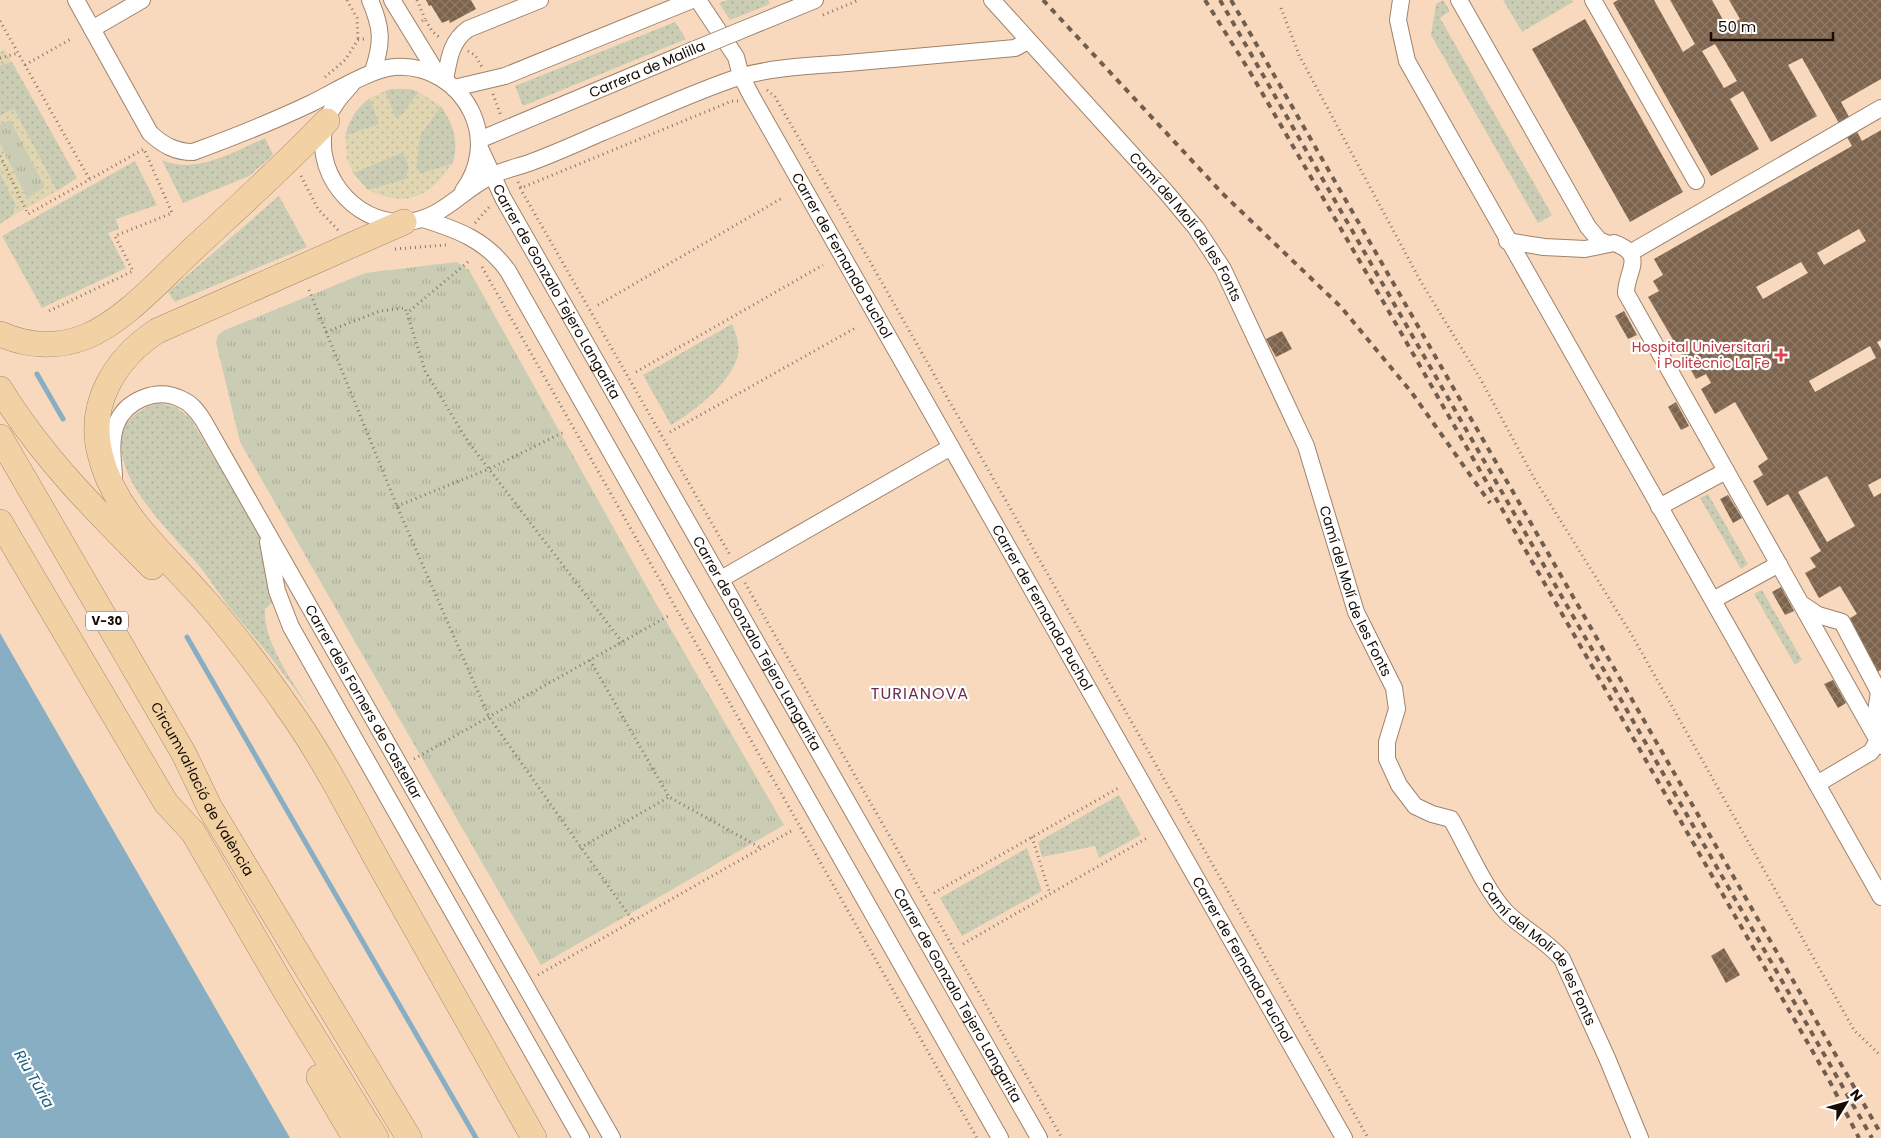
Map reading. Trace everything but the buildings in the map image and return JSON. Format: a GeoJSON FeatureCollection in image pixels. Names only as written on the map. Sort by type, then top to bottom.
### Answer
{"type":"FeatureCollection","features":[{"type":"Feature","properties":{"kind":"highway"},"geometry":{"type":"LineString","coordinates":[[0,334],[22,342],[42,345],[63,344],[84,338],[101,330],[149,291],[296,153],[327,121]]}},
{"type":"Feature","properties":{"kind":"highway"},"geometry":{"type":"LineString","coordinates":[[414,221],[353,244],[156,331],[129,352],[111,376],[99,411],[99,451],[105,473],[147,539],[202,598],[249,654],[291,713],[334,783],[534,1138]]}},
{"type":"Feature","properties":{"kind":"highway"},"geometry":{"type":"LineString","coordinates":[[0,389],[31,436],[74,488],[207,624],[266,696],[291,713]]}},
{"type":"Feature","properties":{"kind":"highway","name":"Circumval·lació de València"},"geometry":{"type":"LineString","coordinates":[[0,437],[184,754],[210,808],[409,1138]]}},
{"type":"Feature","properties":{"kind":"highway"},"geometry":{"type":"LineString","coordinates":[[0,464],[177,768],[210,808]]}},
{"type":"Feature","properties":{"kind":"highway","name":"Circumval·lació de València"},"geometry":{"type":"LineString","coordinates":[[0,522],[166,802],[193,832],[286,992],[376,1138]]}},
{"type":"Feature","properties":{"kind":"highway"},"geometry":{"type":"LineString","coordinates":[[166,802],[182,839],[355,1138]]}},
{"type":"Feature","properties":{"kind":"street"},"geometry":{"type":"LineString","coordinates":[[76,0],[150,133],[162,144],[179,152],[193,152],[289,114],[351,85],[373,71],[402,67],[417,68],[446,81],[488,81],[505,76],[692,0]]}},
{"type":"Feature","properties":{"kind":"street"},"geometry":{"type":"LineString","coordinates":[[92,29],[142,0]]}},
{"type":"Feature","properties":{"kind":"street"},"geometry":{"type":"LineString","coordinates":[[370,0],[380,27],[380,48],[373,71]]}},
{"type":"Feature","properties":{"kind":"street"},"geometry":{"type":"LineString","coordinates":[[392,0],[409,30],[446,81],[467,103],[475,120],[479,143],[473,174],[458,198]]}},
{"type":"Feature","properties":{"kind":"street"},"geometry":{"type":"LineString","coordinates":[[446,81],[453,44],[468,29],[540,0]]}},
{"type":"Feature","properties":{"kind":"street","name":"Carrer de Fernando Puchol"},"geometry":{"type":"LineString","coordinates":[[698,0],[736,57],[741,76],[1344,1138]]}},
{"type":"Feature","properties":{"kind":"street","name":"Carrera de Malilla"},"geometry":{"type":"LineString","coordinates":[[479,143],[506,128],[815,0]]}},
{"type":"Feature","properties":{"kind":"street","name":"Camí del Molí de les Fonts"},"geometry":{"type":"LineString","coordinates":[[992,0],[1103,120],[1166,192],[1196,228],[1223,269],[1306,446],[1356,612],[1394,688],[1398,709],[1387,742],[1387,759],[1399,785],[1415,806],[1432,814],[1451,819],[1496,901],[1507,913],[1554,950],[1562,959],[1607,1058],[1640,1138]]}},
{"type":"Feature","properties":{"kind":"street"},"geometry":{"type":"LineString","coordinates":[[1401,0],[1398,20],[1407,61],[1507,241],[1881,898]]}},
{"type":"Feature","properties":{"kind":"street"},"geometry":{"type":"LineString","coordinates":[[1459,0],[1588,227],[1598,240],[1622,246],[1630,253],[1634,263],[1633,272],[1626,286],[1626,293],[1877,739]]}},
{"type":"Feature","properties":{"kind":"street"},"geometry":{"type":"LineString","coordinates":[[1593,0],[1696,181]]}},
{"type":"Feature","properties":{"kind":"street"},"geometry":{"type":"LineString","coordinates":[[414,221],[442,211],[474,185],[491,176],[741,76],[796,67],[1015,48],[1028,41]]}},
{"type":"Feature","properties":{"kind":"street"},"geometry":{"type":"LineString","coordinates":[[351,85],[336,101],[327,121],[323,145],[328,170],[339,192],[357,209],[380,219],[414,221],[467,234],[490,249],[508,271],[1000,1138]]}},
{"type":"Feature","properties":{"kind":"street"},"geometry":{"type":"LineString","coordinates":[[1630,253],[1881,108]]}},
{"type":"Feature","properties":{"kind":"street","name":"Carrer de Gonzalo Tejero Langarita"},"geometry":{"type":"LineString","coordinates":[[479,143],[491,176],[502,198],[1039,1138]]}},
{"type":"Feature","properties":{"kind":"street"},"geometry":{"type":"LineString","coordinates":[[1507,241],[1544,247],[1585,249],[1606,243]]}},
{"type":"Feature","properties":{"kind":"street","name":"Carrer dels Forners de Castellar"},"geometry":{"type":"LineString","coordinates":[[116,493],[113,447],[115,426],[122,414],[130,405],[146,396],[156,394],[174,396],[192,406],[203,420],[265,528],[612,1138]]}},
{"type":"Feature","properties":{"kind":"street"},"geometry":{"type":"LineString","coordinates":[[721,579],[951,448]]}},
{"type":"Feature","properties":{"kind":"street"},"geometry":{"type":"LineString","coordinates":[[1659,507],[1726,471]]}},
{"type":"Feature","properties":{"kind":"street"},"geometry":{"type":"LineString","coordinates":[[265,528],[276,591],[291,627],[581,1138]]}},
{"type":"Feature","properties":{"kind":"street"},"geometry":{"type":"LineString","coordinates":[[1713,600],[1779,564]]}},
{"type":"Feature","properties":{"kind":"street"},"geometry":{"type":"LineString","coordinates":[[1802,604],[1818,615],[1842,622],[1877,684],[1879,700],[1877,739],[1871,752],[1816,784]]}},
{"type":"Feature","properties":{"kind":"path"},"geometry":{"type":"LineString","coordinates":[[323,78],[345,60],[358,40],[357,18],[347,0]]}},
{"type":"Feature","properties":{"kind":"path"},"geometry":{"type":"LineString","coordinates":[[417,0],[425,19],[438,37],[475,55],[488,81],[506,128]]}},
{"type":"Feature","properties":{"kind":"path"},"geometry":{"type":"LineString","coordinates":[[828,13],[859,0]]}},
{"type":"Feature","properties":{"kind":"path"},"geometry":{"type":"LineString","coordinates":[[1281,8],[1299,55],[1421,282],[1481,380],[1534,478],[1633,637],[1854,1030],[1881,1056]]}},
{"type":"Feature","properties":{"kind":"path"},"geometry":{"type":"LineString","coordinates":[[409,30],[425,19]]}},
{"type":"Feature","properties":{"kind":"path"},"geometry":{"type":"LineString","coordinates":[[0,21],[90,180]]}},
{"type":"Feature","properties":{"kind":"path"},"geometry":{"type":"LineString","coordinates":[[358,40],[380,36]]}},
{"type":"Feature","properties":{"kind":"path"},"geometry":{"type":"LineString","coordinates":[[25,65],[71,39]]}},
{"type":"Feature","properties":{"kind":"path"},"geometry":{"type":"LineString","coordinates":[[0,58],[18,53]]}},
{"type":"Feature","properties":{"kind":"path"},"geometry":{"type":"LineString","coordinates":[[0,156],[28,214],[144,149],[172,213],[115,236],[133,271],[49,311]]}},
{"type":"Feature","properties":{"kind":"path"},"geometry":{"type":"LineString","coordinates":[[296,153],[299,170],[318,210],[353,244]]}},
{"type":"Feature","properties":{"kind":"path"},"geometry":{"type":"LineString","coordinates":[[391,249],[451,245],[459,249],[467,234],[488,207],[521,188]]}},
{"type":"Feature","properties":{"kind":"path"},"geometry":{"type":"LineString","coordinates":[[598,305],[784,198]]}},
{"type":"Feature","properties":{"kind":"path"},"geometry":{"type":"LineString","coordinates":[[407,313],[468,262]]}},
{"type":"Feature","properties":{"kind":"path"},"geometry":{"type":"LineString","coordinates":[[479,263],[977,1138]]}},
{"type":"Feature","properties":{"kind":"path"},"geometry":{"type":"LineString","coordinates":[[636,372],[823,265]]}},
{"type":"Feature","properties":{"kind":"path"},"geometry":{"type":"LineString","coordinates":[[309,290],[397,506],[489,718],[633,921]]}},
{"type":"Feature","properties":{"kind":"path"},"geometry":{"type":"LineString","coordinates":[[326,332],[380,311],[405,308],[425,371],[469,443],[622,642]]}},
{"type":"Feature","properties":{"kind":"path"},"geometry":{"type":"LineString","coordinates":[[670,432],[858,327]]}},
{"type":"Feature","properties":{"kind":"path"},"geometry":{"type":"LineString","coordinates":[[397,506],[490,469],[566,431]]}},
{"type":"Feature","properties":{"kind":"path"},"geometry":{"type":"LineString","coordinates":[[414,759],[670,615]]}},
{"type":"Feature","properties":{"kind":"path"},"geometry":{"type":"LineString","coordinates":[[590,660],[669,797],[761,848]]}},
{"type":"Feature","properties":{"kind":"path"},"geometry":{"type":"LineString","coordinates":[[934,894],[1120,787]]}},
{"type":"Feature","properties":{"kind":"path"},"geometry":{"type":"LineString","coordinates":[[580,848],[669,797]]}},
{"type":"Feature","properties":{"kind":"path"},"geometry":{"type":"LineString","coordinates":[[538,975],[793,830]]}},
{"type":"Feature","properties":{"kind":"path"},"geometry":{"type":"LineString","coordinates":[[1032,837],[1050,894]]}},
{"type":"Feature","properties":{"kind":"path"},"geometry":{"type":"LineString","coordinates":[[963,944],[1149,838]]}},
{"type":"Feature","properties":{"kind":"path"},"geometry":{"type":"LineString","coordinates":[[960,958],[1062,1138]]}},
{"type":"Feature","properties":{"kind":"green space"},"geometry":{"type":"Polygon","coordinates":[[[727,0],[768,0],[770,4],[730,20],[719,3],[727,0]]]}},
{"type":"Feature","properties":{"kind":"green space"},"geometry":{"type":"Polygon","coordinates":[[[1443,0],[1450,11],[1440,18],[1552,215],[1538,223],[1431,35],[1436,4],[1443,0]]]}},
{"type":"Feature","properties":{"kind":"green space"},"geometry":{"type":"Polygon","coordinates":[[[1503,0],[1572,0],[1573,2],[1522,32],[1503,0]]]}},
{"type":"Feature","properties":{"kind":"green space"},"geometry":{"type":"Polygon","coordinates":[[[675,22],[686,39],[523,106],[515,86],[675,22]]]}},
{"type":"Feature","properties":{"kind":"green space"},"geometry":{"type":"Polygon","coordinates":[[[12,62],[77,178],[57,191],[14,109],[0,116],[0,65],[12,62]]]}},
{"type":"Feature","properties":{"kind":"green space"},"geometry":{"type":"Polygon","coordinates":[[[391,89],[410,89],[419,92],[402,115],[395,118],[385,91],[391,89]]]}},
{"type":"Feature","properties":{"kind":"green space"},"geometry":{"type":"Polygon","coordinates":[[[370,98],[380,124],[345,136],[354,114],[370,98]]]}},
{"type":"Feature","properties":{"kind":"green space"},"geometry":{"type":"Polygon","coordinates":[[[441,106],[454,134],[455,149],[452,164],[420,174],[416,166],[420,135],[441,106]]]}},
{"type":"Feature","properties":{"kind":"green space"},"geometry":{"type":"Polygon","coordinates":[[[10,120],[45,187],[27,198],[0,143],[0,125],[10,120]]]}},
{"type":"Feature","properties":{"kind":"green space"},"geometry":{"type":"Polygon","coordinates":[[[265,138],[273,155],[249,176],[183,203],[162,160],[188,165],[202,163],[228,155],[265,138]]]}},
{"type":"Feature","properties":{"kind":"green space"},"geometry":{"type":"Polygon","coordinates":[[[403,152],[409,165],[407,179],[368,190],[353,173],[403,152]]]}},
{"type":"Feature","properties":{"kind":"green space"},"geometry":{"type":"Polygon","coordinates":[[[135,161],[157,205],[116,219],[119,229],[108,233],[126,268],[42,308],[2,236],[135,161]]]}},
{"type":"Feature","properties":{"kind":"green space"},"geometry":{"type":"Polygon","coordinates":[[[0,173],[16,205],[12,216],[0,224],[0,173]]]}},
{"type":"Feature","properties":{"kind":"green space"},"geometry":{"type":"Polygon","coordinates":[[[279,196],[307,247],[175,302],[168,292],[279,196]]]}},
{"type":"Feature","properties":{"kind":"green space"},"geometry":{"type":"Polygon","coordinates":[[[457,262],[469,270],[658,607],[784,825],[541,965],[240,442],[216,342],[218,335],[225,330],[365,273],[457,262]]]}},
{"type":"Feature","properties":{"kind":"green space"},"geometry":{"type":"Polygon","coordinates":[[[732,324],[737,339],[738,355],[728,376],[701,404],[671,425],[643,375],[732,324]]]}},
{"type":"Feature","properties":{"kind":"green space"},"geometry":{"type":"Polygon","coordinates":[[[159,403],[176,407],[190,418],[259,533],[273,602],[265,609],[269,636],[281,662],[311,712],[272,658],[229,607],[204,572],[158,519],[138,493],[131,479],[122,454],[122,433],[131,418],[148,407],[159,403]]]}},
{"type":"Feature","properties":{"kind":"green space"},"geometry":{"type":"Polygon","coordinates":[[[1708,494],[1748,564],[1741,569],[1700,498],[1708,494]]]}},
{"type":"Feature","properties":{"kind":"green space"},"geometry":{"type":"Polygon","coordinates":[[[1762,590],[1802,660],[1795,665],[1754,594],[1762,590]]]}},
{"type":"Feature","properties":{"kind":"green space"},"geometry":{"type":"Polygon","coordinates":[[[1119,795],[1141,835],[1099,858],[1095,846],[1042,857],[1038,842],[1119,795]]]}},
{"type":"Feature","properties":{"kind":"green space"},"geometry":{"type":"Polygon","coordinates":[[[1027,848],[1042,891],[962,936],[940,898],[1027,848]]]}},
{"type":"Feature","properties":{"kind":"sand"},"geometry":{"type":"Polygon","coordinates":[[[5,50],[12,62],[0,65],[0,51],[5,50]]]}},
{"type":"Feature","properties":{"kind":"sand"},"geometry":{"type":"Polygon","coordinates":[[[385,91],[395,117],[402,115],[419,92],[441,106],[420,135],[416,166],[420,174],[452,164],[434,185],[416,197],[394,198],[368,190],[406,179],[409,165],[403,152],[353,173],[347,159],[345,136],[379,124],[370,98],[385,91]]]}},
{"type":"Feature","properties":{"kind":"sand"},"geometry":{"type":"Polygon","coordinates":[[[14,109],[57,191],[12,216],[16,205],[0,173],[0,116],[14,109]]]}},
{"type":"Feature","properties":{"kind":"water","name":"Riu Túria"},"geometry":{"type":"Polygon","coordinates":[[[0,633],[290,1138],[0,1138],[0,633]]]}},
{"type":"Feature","properties":{"kind":"waterway"},"geometry":{"type":"LineString","coordinates":[[37,374],[63,419]]}},
{"type":"Feature","properties":{"kind":"waterway"},"geometry":{"type":"LineString","coordinates":[[187,637],[476,1138]]}},
{"type":"Feature","properties":{"kind":"railway"},"geometry":{"type":"LineString","coordinates":[[1043,0],[1222,193],[1341,307],[1412,393],[1490,503]]}},
{"type":"Feature","properties":{"kind":"railway"},"geometry":{"type":"LineString","coordinates":[[1205,0],[1250,72],[1388,310],[1829,1080],[1859,1138]]}},
{"type":"Feature","properties":{"kind":"railway"},"geometry":{"type":"LineString","coordinates":[[1220,0],[1872,1138]]}},
{"type":"Feature","properties":{"kind":"railway"},"geometry":{"type":"LineString","coordinates":[[1231,0],[1881,1134]]}},
{"type":"Feature","properties":{"kind":"place","name":"Hospital Universitari i Politècnic La Fe"},"geometry":{"type":"Point","coordinates":[1781,355]}},
{"type":"Feature","properties":{"kind":"district","name":"TURIANOVA"},"geometry":{"type":"Point","coordinates":[920,693]}}]}
